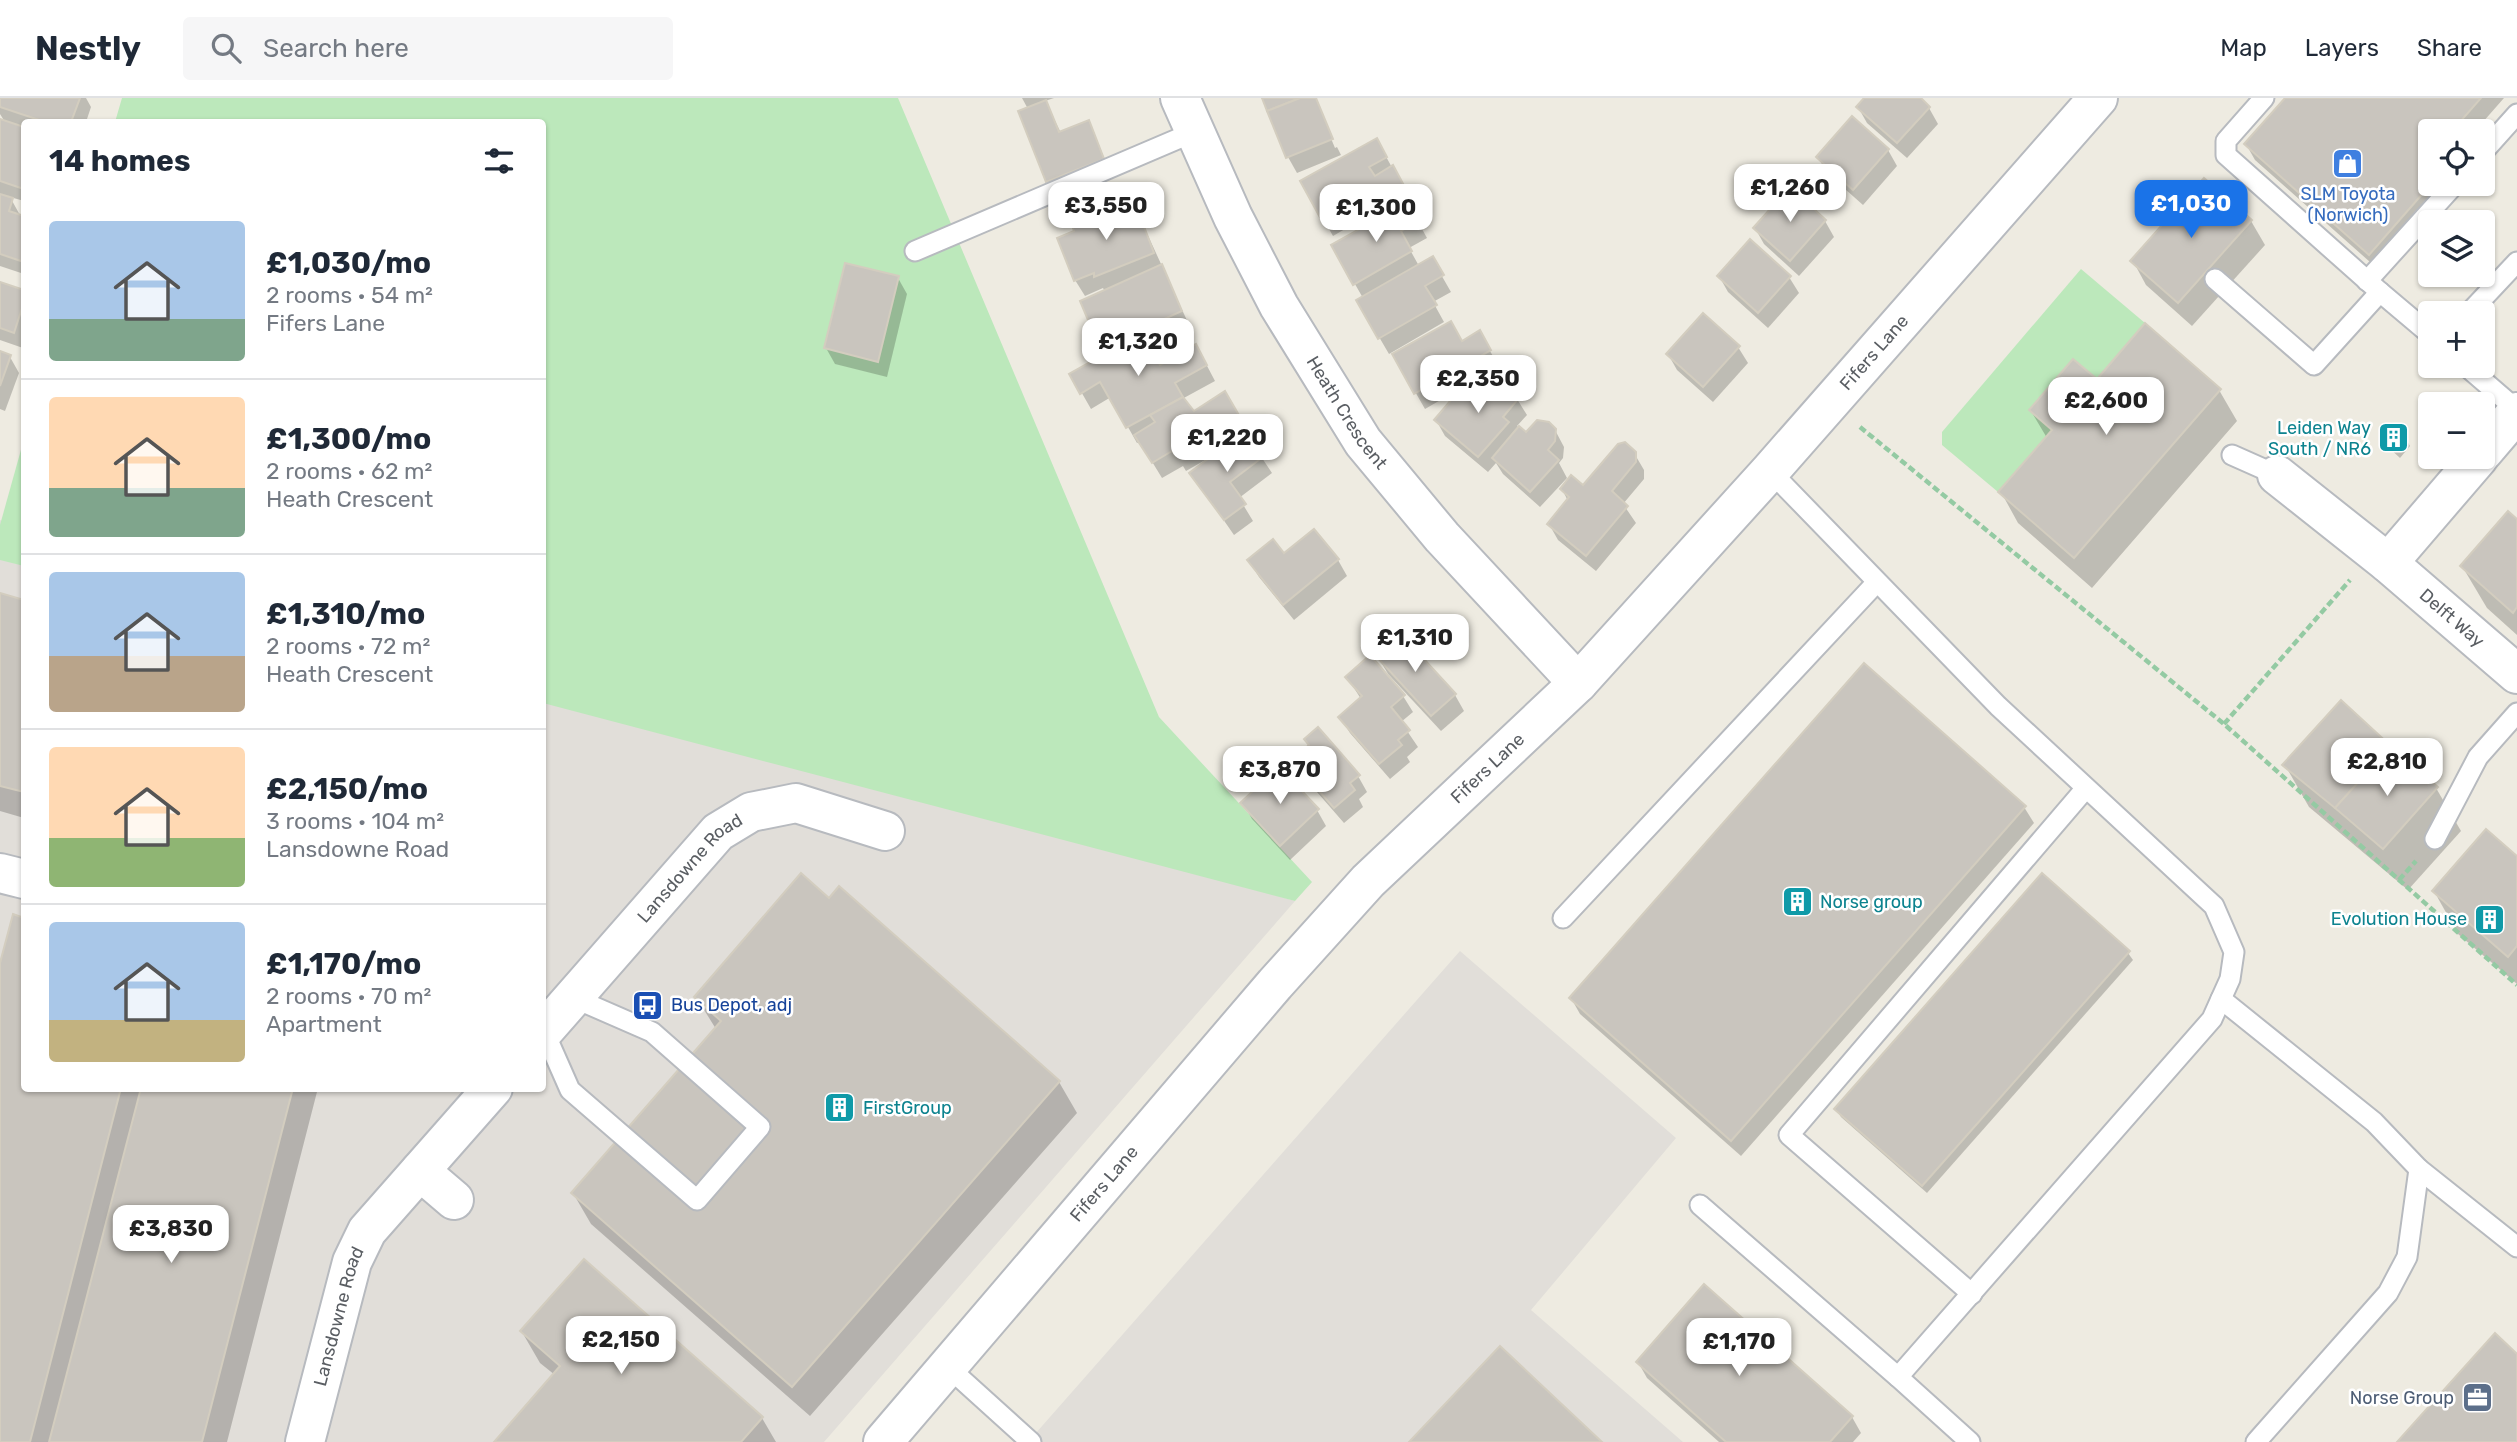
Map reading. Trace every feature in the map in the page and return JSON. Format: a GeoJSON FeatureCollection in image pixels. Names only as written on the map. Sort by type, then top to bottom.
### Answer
{"type":"FeatureCollection","features":[{"type":"Feature","properties":{"kind":"street","name":"Fifers Lane"},"geometry":{"type":"LineString","coordinates":[[883,1442],[1266,995],[1368,881],[1578,683],[1770,471],[2098,98]]}},
{"type":"Feature","properties":{"kind":"street","name":"Heath Crescent"},"geometry":{"type":"LineString","coordinates":[[1187,115],[1233,217],[1279,306],[1363,442],[1442,537],[1578,683]]}},
{"type":"Feature","properties":{"kind":"street"},"geometry":{"type":"LineString","coordinates":[[2495,438],[2517,411]]}},
{"type":"Feature","properties":{"kind":"street"},"geometry":{"type":"LineString","coordinates":[[2381,557],[2467,469]]}},
{"type":"Feature","properties":{"kind":"street","name":"Delft Way"},"geometry":{"type":"LineString","coordinates":[[2277,475],[2381,557],[2517,674]]}},
{"type":"Feature","properties":{"kind":"street","name":"Lansdowne Road"},"geometry":{"type":"LineString","coordinates":[[546,1028],[718,832],[751,812],[796,803],[885,831]]}},
{"type":"Feature","properties":{"kind":"street"},"geometry":{"type":"LineString","coordinates":[[0,873],[21,878]]}},
{"type":"Feature","properties":{"kind":"street","name":"Lansdowne Road"},"geometry":{"type":"LineString","coordinates":[[305,1442],[352,1262],[367,1231],[490,1092]]}},
{"type":"Feature","properties":{"kind":"street"},"geometry":{"type":"LineString","coordinates":[[420,1171],[454,1200]]}},
{"type":"Feature","properties":{"kind":"lane"},"geometry":{"type":"LineString","coordinates":[[2264,98],[2225,141],[2226,155],[2418,324]]}},
{"type":"Feature","properties":{"kind":"lane"},"geometry":{"type":"LineString","coordinates":[[2495,139],[2517,114]]}},
{"type":"Feature","properties":{"kind":"lane"},"geometry":{"type":"LineString","coordinates":[[915,251],[1187,115]]}},
{"type":"Feature","properties":{"kind":"lane"},"geometry":{"type":"LineString","coordinates":[[2215,279],[2314,365],[2445,196]]}},
{"type":"Feature","properties":{"kind":"lane"},"geometry":{"type":"LineString","coordinates":[[2480,301],[2517,262]]}},
{"type":"Feature","properties":{"kind":"lane"},"geometry":{"type":"LineString","coordinates":[[2480,378],[2517,411]]}},
{"type":"Feature","properties":{"kind":"lane"},"geometry":{"type":"LineString","coordinates":[[2232,455],[2277,475]]}},
{"type":"Feature","properties":{"kind":"lane"},"geometry":{"type":"LineString","coordinates":[[1770,471],[1998,706],[2214,906],[2234,952],[2230,979],[2213,1019],[1898,1377]]}},
{"type":"Feature","properties":{"kind":"lane"},"geometry":{"type":"LineString","coordinates":[[1563,918],[1877,582]]}},
{"type":"Feature","properties":{"kind":"lane"},"geometry":{"type":"LineString","coordinates":[[2435,839],[2478,757],[2517,713]]}},
{"type":"Feature","properties":{"kind":"lane"},"geometry":{"type":"LineString","coordinates":[[1972,1294],[1789,1135],[2086,788]]}},
{"type":"Feature","properties":{"kind":"lane"},"geometry":{"type":"LineString","coordinates":[[546,1038],[570,1090],[697,1199],[760,1127],[652,1032],[574,998]]}},
{"type":"Feature","properties":{"kind":"lane"},"geometry":{"type":"LineString","coordinates":[[2221,999],[2374,1122],[2419,1168],[2517,1247]]}},
{"type":"Feature","properties":{"kind":"lane"},"geometry":{"type":"LineString","coordinates":[[2256,1442],[2388,1293],[2407,1257],[2419,1168]]}},
{"type":"Feature","properties":{"kind":"lane"},"geometry":{"type":"LineString","coordinates":[[1700,1205],[1970,1442]]}},
{"type":"Feature","properties":{"kind":"lane"},"geometry":{"type":"LineString","coordinates":[[948,1367],[1031,1442]]}},
{"type":"Feature","properties":{"kind":"path"},"geometry":{"type":"LineString","coordinates":[[1831,401],[2224,724],[2517,985]]}},
{"type":"Feature","properties":{"kind":"path"},"geometry":{"type":"LineString","coordinates":[[2224,724],[2381,557]]}},
{"type":"Feature","properties":{"kind":"path"},"geometry":{"type":"LineString","coordinates":[[2510,978],[2517,978]]}},
{"type":"Feature","properties":{"kind":"shaded area"},"geometry":{"type":"Polygon","coordinates":[[[0,520],[21,527],[21,1092],[546,1092],[546,681],[1295,901],[824,1442],[0,1442],[0,520]]]}},
{"type":"Feature","properties":{"kind":"shaded area"},"geometry":{"type":"Polygon","coordinates":[[[1460,951],[1676,1138],[1531,1310],[1683,1442],[1028,1442],[1460,951]]]}},
{"type":"Feature","properties":{"kind":"green space"},"geometry":{"type":"Polygon","coordinates":[[[122,98],[898,98],[1159,717],[1312,882],[1295,901],[546,704],[546,119],[116,119],[122,98]]]}},
{"type":"Feature","properties":{"kind":"green space"},"geometry":{"type":"Polygon","coordinates":[[[2081,269],[2145,323],[1998,492],[1942,445],[1942,432],[2081,269]]]}},
{"type":"Feature","properties":{"kind":"green space"},"geometry":{"type":"Polygon","coordinates":[[[21,450],[21,565],[0,560],[0,525],[21,450]]]}},
{"type":"Feature","properties":{"kind":"building"},"geometry":{"type":"Polygon","coordinates":[[[0,98],[80,98],[72,119],[36,119],[0,107],[0,98]]]}},
{"type":"Feature","properties":{"kind":"building"},"geometry":{"type":"Polygon","coordinates":[[[1262,98],[1300,98],[1267,111],[1262,98]]]}},
{"type":"Feature","properties":{"kind":"building"},"geometry":{"type":"Polygon","coordinates":[[[1300,98],[1316,98],[1333,139],[1286,158],[1267,111],[1300,98]]]}},
{"type":"Feature","properties":{"kind":"building"},"geometry":{"type":"Polygon","coordinates":[[[1864,98],[1921,98],[1930,107],[1897,143],[1856,107],[1864,98]]]}},
{"type":"Feature","properties":{"kind":"building","name":"SLM Toyota (Norwich)"},"geometry":{"type":"Polygon","coordinates":[[[2285,98],[2481,98],[2463,119],[2418,119],[2418,196],[2421,196],[2369,255],[2244,144],[2285,98]]]}},
{"type":"Feature","properties":{"kind":"building"},"geometry":{"type":"Polygon","coordinates":[[[1046,100],[1059,132],[1089,120],[1104,159],[1046,182],[1018,111],[1046,100]]]}},
{"type":"Feature","properties":{"kind":"building"},"geometry":{"type":"Polygon","coordinates":[[[1852,116],[1889,149],[1853,190],[1816,157],[1852,116]]]}},
{"type":"Feature","properties":{"kind":"building"},"geometry":{"type":"Polygon","coordinates":[[[0,119],[21,126],[21,188],[0,181],[0,119]]]}},
{"type":"Feature","properties":{"kind":"building"},"geometry":{"type":"Polygon","coordinates":[[[1377,138],[1387,157],[1369,167],[1375,176],[1393,165],[1407,191],[1359,218],[1351,204],[1322,221],[1300,181],[1377,138]]]}},
{"type":"Feature","properties":{"kind":"building"},"geometry":{"type":"Polygon","coordinates":[[[2204,178],[2252,220],[2178,303],[2130,261],[2204,178]]]}},
{"type":"Feature","properties":{"kind":"building"},"geometry":{"type":"Polygon","coordinates":[[[1790,187],[1826,220],[1790,261],[1753,228],[1790,187]]]}},
{"type":"Feature","properties":{"kind":"building"},"geometry":{"type":"Polygon","coordinates":[[[0,194],[13,198],[9,211],[21,215],[21,261],[0,254],[0,194]]]}},
{"type":"Feature","properties":{"kind":"building"},"geometry":{"type":"Polygon","coordinates":[[[1134,200],[1154,253],[1094,277],[1094,273],[1074,281],[1057,238],[1074,231],[1072,225],[1134,200]]]}},
{"type":"Feature","properties":{"kind":"building"},"geometry":{"type":"Polygon","coordinates":[[[1408,202],[1419,221],[1401,231],[1412,251],[1353,285],[1331,245],[1408,202]]]}},
{"type":"Feature","properties":{"kind":"building"},"geometry":{"type":"Polygon","coordinates":[[[1750,239],[1791,276],[1758,313],[1717,276],[1750,239]]]}},
{"type":"Feature","properties":{"kind":"building"},"geometry":{"type":"Polygon","coordinates":[[[1433,256],[1444,275],[1425,286],[1437,305],[1378,339],[1356,300],[1433,256]]]}},
{"type":"Feature","properties":{"kind":"building"},"geometry":{"type":"Polygon","coordinates":[[[845,263],[899,276],[878,362],[824,348],[845,263]]]}},
{"type":"Feature","properties":{"kind":"building"},"geometry":{"type":"Polygon","coordinates":[[[1162,264],[1182,311],[1120,339],[1119,334],[1098,344],[1080,301],[1162,264]]]}},
{"type":"Feature","properties":{"kind":"building"},"geometry":{"type":"Polygon","coordinates":[[[0,282],[21,289],[21,311],[14,333],[0,328],[0,282]]]}},
{"type":"Feature","properties":{"kind":"building"},"geometry":{"type":"Polygon","coordinates":[[[1703,313],[1740,346],[1703,387],[1666,354],[1703,313]]]}},
{"type":"Feature","properties":{"kind":"building"},"geometry":{"type":"Polygon","coordinates":[[[1451,321],[1462,341],[1480,330],[1491,350],[1414,394],[1392,354],[1451,321]]]}},
{"type":"Feature","properties":{"kind":"building"},"geometry":{"type":"Polygon","coordinates":[[[2145,323],[2221,389],[2074,558],[1998,492],[2052,430],[2029,410],[2073,359],[2097,379],[2145,323]]]}},
{"type":"Feature","properties":{"kind":"building"},"geometry":{"type":"Polygon","coordinates":[[[1142,333],[1160,365],[1196,344],[1207,365],[1175,383],[1183,397],[1126,428],[1100,382],[1080,394],[1069,374],[1142,333]]]}},
{"type":"Feature","properties":{"kind":"building"},"geometry":{"type":"Polygon","coordinates":[[[0,351],[11,355],[0,386],[0,351]]]}},
{"type":"Feature","properties":{"kind":"building"},"geometry":{"type":"Polygon","coordinates":[[[1491,375],[1519,398],[1503,417],[1509,422],[1478,457],[1434,420],[1463,386],[1473,396],[1491,375]]]}},
{"type":"Feature","properties":{"kind":"building"},"geometry":{"type":"Polygon","coordinates":[[[1225,391],[1240,417],[1176,456],[1172,451],[1152,463],[1134,435],[1155,422],[1150,415],[1183,397],[1194,411],[1225,391]]]}},
{"type":"Feature","properties":{"kind":"building"},"geometry":{"type":"Polygon","coordinates":[[[1537,420],[1549,422],[1556,429],[1555,441],[1548,450],[1559,460],[1530,492],[1492,458],[1519,426],[1526,432],[1537,420]]]}},
{"type":"Feature","properties":{"kind":"building","name":"Leiden Way South / NR6"},"geometry":{"type":"Polygon","coordinates":[[[2392,424],[2407,437],[2395,451],[2381,438],[2392,424]]]}},
{"type":"Feature","properties":{"kind":"building"},"geometry":{"type":"Polygon","coordinates":[[[1246,431],[1264,456],[1230,482],[1246,504],[1224,520],[1189,473],[1246,431]]]}},
{"type":"Feature","properties":{"kind":"building"},"geometry":{"type":"Polygon","coordinates":[[[1625,442],[1636,452],[1636,462],[1612,491],[1628,506],[1586,556],[1547,524],[1569,497],[1560,489],[1571,475],[1583,485],[1618,444],[1625,442]]]}},
{"type":"Feature","properties":{"kind":"building"},"geometry":{"type":"Polygon","coordinates":[[[2508,511],[2517,519],[2517,607],[2513,613],[2460,566],[2508,511]]]}},
{"type":"Feature","properties":{"kind":"building"},"geometry":{"type":"Polygon","coordinates":[[[1314,529],[1339,559],[1283,605],[1247,560],[1273,539],[1284,553],[1314,529]]]}},
{"type":"Feature","properties":{"kind":"building"},"geometry":{"type":"Polygon","coordinates":[[[0,593],[21,599],[21,791],[0,786],[0,593]]]}},
{"type":"Feature","properties":{"kind":"building"},"geometry":{"type":"Polygon","coordinates":[[[1399,632],[1456,694],[1431,716],[1375,655],[1399,632]]]}},
{"type":"Feature","properties":{"kind":"building"},"geometry":{"type":"Polygon","coordinates":[[[1370,655],[1405,695],[1391,707],[1410,730],[1398,740],[1402,745],[1379,764],[1338,717],[1362,696],[1345,677],[1370,655]]]}},
{"type":"Feature","properties":{"kind":"building","name":"Norse group"},"geometry":{"type":"Polygon","coordinates":[[[1864,663],[2026,806],[1731,1141],[1569,998],[1864,663]]]}},
{"type":"Feature","properties":{"kind":"building"},"geometry":{"type":"Polygon","coordinates":[[[2341,700],[2391,746],[2335,808],[2282,765],[2341,700]]]}},
{"type":"Feature","properties":{"kind":"building"},"geometry":{"type":"Polygon","coordinates":[[[1318,727],[1360,775],[1350,783],[1355,790],[1334,808],[1292,760],[1309,745],[1304,739],[1318,727]]]}},
{"type":"Feature","properties":{"kind":"building"},"geometry":{"type":"Polygon","coordinates":[[[2391,746],[2438,787],[2383,849],[2335,808],[2391,746]]]}},
{"type":"Feature","properties":{"kind":"building"},"geometry":{"type":"Polygon","coordinates":[[[1279,767],[1319,809],[1280,846],[1240,803],[1279,767]]]}},
{"type":"Feature","properties":{"kind":"building","name":"Evolution House"},"geometry":{"type":"Polygon","coordinates":[[[2486,829],[2517,856],[2517,946],[2508,957],[2432,891],[2486,829]]]}},
{"type":"Feature","properties":{"kind":"building","name":"FirstGroup"},"geometry":{"type":"Polygon","coordinates":[[[801,873],[829,898],[839,886],[1060,1081],[792,1387],[571,1193],[721,1021],[694,997],[801,873]]]}},
{"type":"Feature","properties":{"kind":"building"},"geometry":{"type":"Polygon","coordinates":[[[2042,873],[2130,951],[1922,1186],[1834,1109],[2042,873]]]}},
{"type":"Feature","properties":{"kind":"building"},"geometry":{"type":"Polygon","coordinates":[[[13,914],[21,917],[21,1092],[120,1092],[30,1442],[0,1442],[0,963],[13,914]]]}},
{"type":"Feature","properties":{"kind":"building"},"geometry":{"type":"Polygon","coordinates":[[[140,1092],[292,1092],[202,1442],[49,1442],[140,1092]]]}},
{"type":"Feature","properties":{"kind":"building"},"geometry":{"type":"Polygon","coordinates":[[[584,1259],[763,1417],[741,1442],[494,1442],[560,1366],[520,1331],[584,1259]]]}},
{"type":"Feature","properties":{"kind":"building"},"geometry":{"type":"Polygon","coordinates":[[[1704,1284],[1853,1416],[1830,1442],[1726,1442],[1636,1362],[1704,1284]]]}},
{"type":"Feature","properties":{"kind":"building","name":"Norse Group"},"geometry":{"type":"Polygon","coordinates":[[[2495,1333],[2517,1354],[2517,1442],[2397,1442],[2495,1333]]]}},
{"type":"Feature","properties":{"kind":"building"},"geometry":{"type":"Polygon","coordinates":[[[1500,1346],[1602,1442],[1409,1442],[1500,1346]]]}},
{"type":"Feature","properties":{"kind":"place","name":"SLM Toyota (Norwich)"},"geometry":{"type":"Point","coordinates":[2348,164]}},
{"type":"Feature","properties":{"kind":"place","name":"Leiden Way South / NR6"},"geometry":{"type":"Point","coordinates":[2394,438]}},
{"type":"Feature","properties":{"kind":"place","name":"Norse group"},"geometry":{"type":"Point","coordinates":[1797,902]}},
{"type":"Feature","properties":{"kind":"place","name":"Evolution House"},"geometry":{"type":"Point","coordinates":[2490,919]}},
{"type":"Feature","properties":{"kind":"place","name":"Bus Depot, adj"},"geometry":{"type":"Point","coordinates":[648,1005]}},
{"type":"Feature","properties":{"kind":"place","name":"FirstGroup"},"geometry":{"type":"Point","coordinates":[840,1108]}},
{"type":"Feature","properties":{"kind":"place","name":"Norse Group"},"geometry":{"type":"Point","coordinates":[2477,1398]}}]}
